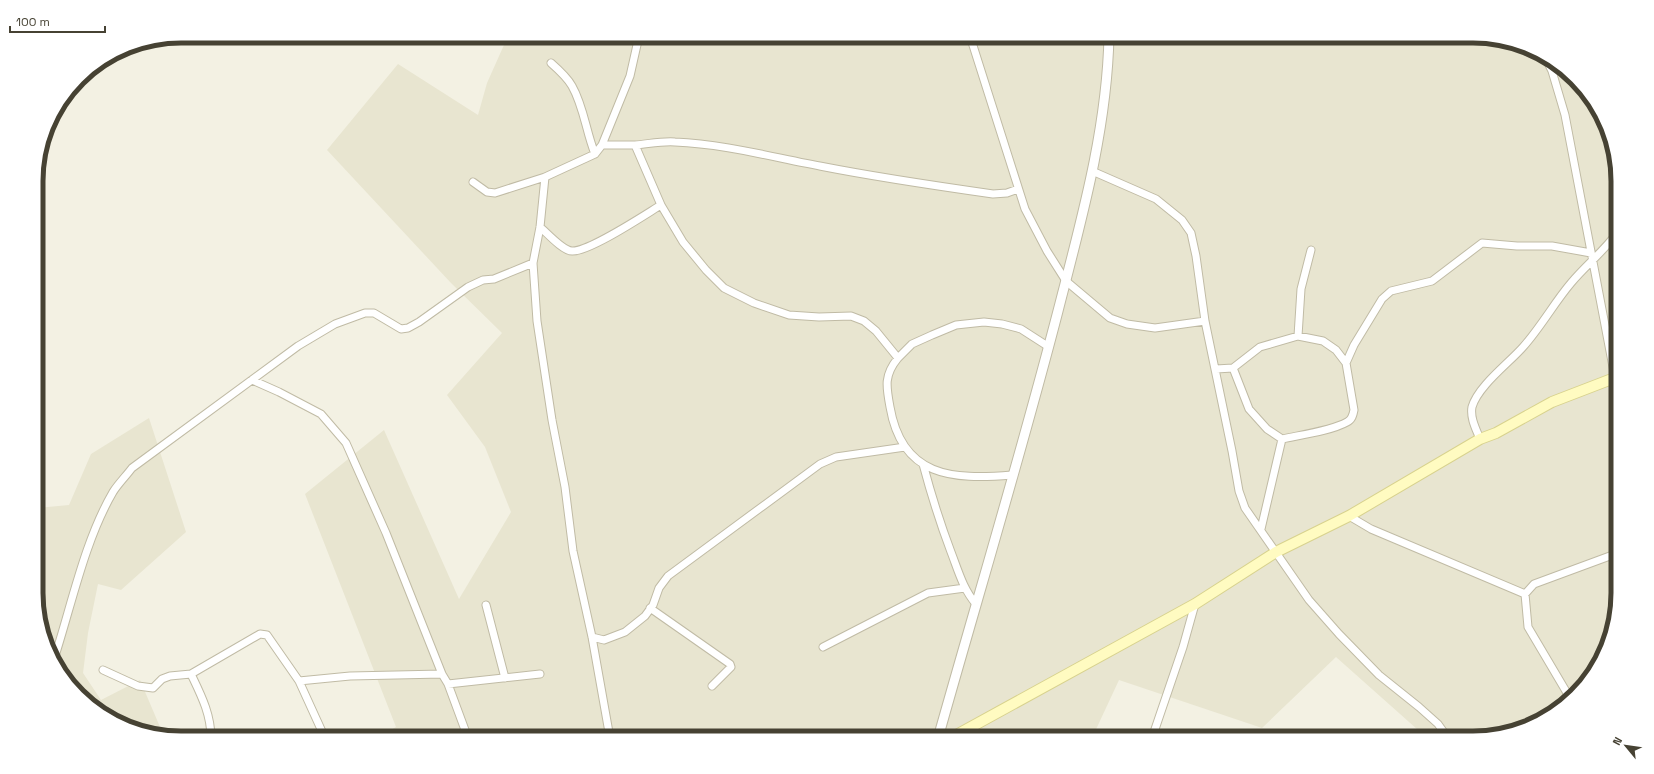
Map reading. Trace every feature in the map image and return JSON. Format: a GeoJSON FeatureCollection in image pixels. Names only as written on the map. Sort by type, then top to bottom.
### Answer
{"type":"FeatureCollection","features":[{"type":"Feature","properties":{"kind":"main road"},"geometry":{"type":"LineString","coordinates":[[964,731],[1195,604],[1276,552],[1349,516],[1480,439],[1496,433],[1552,402],[1611,379]]}},
{"type":"Feature","properties":{"kind":"street"},"geometry":{"type":"LineString","coordinates":[[473,182],[488,192],[495,194],[545,177],[595,154],[602,145],[630,76],[637,43]]}},
{"type":"Feature","properties":{"kind":"street"},"geometry":{"type":"LineString","coordinates":[[972,43],[1025,209],[1047,251],[1066,281],[1110,318],[1127,324],[1155,328],[1205,321]]}},
{"type":"Feature","properties":{"kind":"street"},"geometry":{"type":"LineString","coordinates":[[940,731],[1049,347],[1066,281],[1092,171],[1107,84],[1110,43]]}},
{"type":"Feature","properties":{"kind":"street"},"geometry":{"type":"LineString","coordinates":[[551,63],[572,85],[584,116],[587,132],[595,154]]}},
{"type":"Feature","properties":{"kind":"street"},"geometry":{"type":"LineString","coordinates":[[1549,65],[1552,71],[1565,115],[1611,352]]}},
{"type":"Feature","properties":{"kind":"street"},"geometry":{"type":"LineString","coordinates":[[602,145],[635,145],[673,142],[704,144],[734,148],[795,162],[896,181],[994,194],[1006,194],[1018,189]]}},
{"type":"Feature","properties":{"kind":"street"},"geometry":{"type":"LineString","coordinates":[[635,145],[661,206],[683,242],[706,270],[724,288],[754,303],[789,315],[819,317],[851,316],[870,326],[898,358]]}},
{"type":"Feature","properties":{"kind":"street"},"geometry":{"type":"LineString","coordinates":[[1092,171],[1156,199],[1182,220],[1191,233],[1196,256],[1205,321],[1239,491],[1245,508],[1308,600],[1379,675],[1428,715],[1442,731]]}},
{"type":"Feature","properties":{"kind":"street"},"geometry":{"type":"LineString","coordinates":[[545,177],[540,227],[533,263],[538,328],[552,420],[565,487],[573,551],[592,637],[609,731]]}},
{"type":"Feature","properties":{"kind":"street"},"geometry":{"type":"LineString","coordinates":[[540,227],[562,247],[571,252],[584,249],[661,206]]}},
{"type":"Feature","properties":{"kind":"street"},"geometry":{"type":"LineString","coordinates":[[1480,439],[1472,419],[1472,408],[1476,398],[1524,346],[1592,257],[1605,249],[1611,241]]}},
{"type":"Feature","properties":{"kind":"street"},"geometry":{"type":"LineString","coordinates":[[1346,363],[1354,345],[1382,299],[1387,294],[1391,291],[1432,281],[1482,243],[1517,246],[1552,246],[1592,257]]}},
{"type":"Feature","properties":{"kind":"street"},"geometry":{"type":"LineString","coordinates":[[1298,336],[1302,289],[1311,250]]}},
{"type":"Feature","properties":{"kind":"street"},"geometry":{"type":"LineString","coordinates":[[56,652],[87,551],[99,519],[114,491],[132,468],[298,346],[335,324],[365,313],[374,313],[401,329],[408,328],[468,287],[483,280],[494,279],[533,263]]}},
{"type":"Feature","properties":{"kind":"street"},"geometry":{"type":"LineString","coordinates":[[1012,475],[987,478],[956,476],[936,471],[920,462],[900,441],[892,418],[886,385],[890,368],[912,344],[956,325],[984,322],[1002,324],[1021,329],[1049,347]]}},
{"type":"Feature","properties":{"kind":"street"},"geometry":{"type":"LineString","coordinates":[[1216,370],[1233,368],[1260,347],[1298,336],[1323,341],[1336,350],[1346,363],[1354,410],[1352,417],[1347,422],[1320,431],[1282,439],[1266,429],[1249,409],[1233,368]]}},
{"type":"Feature","properties":{"kind":"street"},"geometry":{"type":"LineString","coordinates":[[252,380],[280,392],[321,414],[346,443],[386,533],[442,674],[448,684],[465,731]]}},
{"type":"Feature","properties":{"kind":"street"},"geometry":{"type":"LineString","coordinates":[[1261,530],[1282,439]]}},
{"type":"Feature","properties":{"kind":"street"},"geometry":{"type":"LineString","coordinates":[[592,637],[604,640],[625,632],[645,616],[659,588],[668,576],[820,464],[836,457],[905,447]]}},
{"type":"Feature","properties":{"kind":"street"},"geometry":{"type":"LineString","coordinates":[[923,464],[932,499],[967,594],[976,604]]}},
{"type":"Feature","properties":{"kind":"street"},"geometry":{"type":"LineString","coordinates":[[1349,516],[1371,529],[1525,594]]}},
{"type":"Feature","properties":{"kind":"street"},"geometry":{"type":"LineString","coordinates":[[1567,694],[1528,627],[1525,594],[1534,584],[1611,556]]}},
{"type":"Feature","properties":{"kind":"street"},"geometry":{"type":"LineString","coordinates":[[824,647],[928,592],[965,588]]}},
{"type":"Feature","properties":{"kind":"street"},"geometry":{"type":"LineString","coordinates":[[1154,731],[1183,647],[1195,604]]}},
{"type":"Feature","properties":{"kind":"street"},"geometry":{"type":"LineString","coordinates":[[486,605],[505,678]]}},
{"type":"Feature","properties":{"kind":"street"},"geometry":{"type":"LineString","coordinates":[[650,608],[730,664],[731,667],[712,686]]}},
{"type":"Feature","properties":{"kind":"street"},"geometry":{"type":"LineString","coordinates":[[103,670],[138,686],[153,688],[162,679],[170,676],[191,674],[260,634],[267,635],[299,681],[322,731]]}},
{"type":"Feature","properties":{"kind":"street"},"geometry":{"type":"LineString","coordinates":[[191,674],[204,701],[211,724],[211,731]]}},
{"type":"Feature","properties":{"kind":"street"},"geometry":{"type":"LineString","coordinates":[[299,681],[350,676],[442,674]]}},
{"type":"Feature","properties":{"kind":"street"},"geometry":{"type":"LineString","coordinates":[[448,684],[540,674]]}},
{"type":"Feature","properties":{"kind":"shaded area"},"geometry":{"type":"Polygon","coordinates":[[[505,43],[1473,43],[1491,44],[1509,48],[1526,53],[1542,61],[1571,83],[1593,112],[1601,128],[1610,163],[1611,593],[1610,611],[1604,638],[1593,662],[1577,684],[1550,708],[1518,724],[1482,731],[1419,731],[1336,657],[1262,728],[1119,680],[1095,731],[389,731],[396,727],[305,494],[384,430],[459,599],[511,512],[485,447],[447,395],[502,333],[451,283],[327,150],[398,64],[478,115],[487,83],[505,43]]]}},
{"type":"Feature","properties":{"kind":"shaded area"},"geometry":{"type":"Polygon","coordinates":[[[149,418],[186,532],[121,590],[98,584],[88,633],[83,673],[101,700],[140,680],[161,729],[128,721],[97,703],[83,691],[61,662],[53,646],[48,629],[44,611],[43,593],[43,507],[69,505],[91,454],[149,418]]]}}]}
